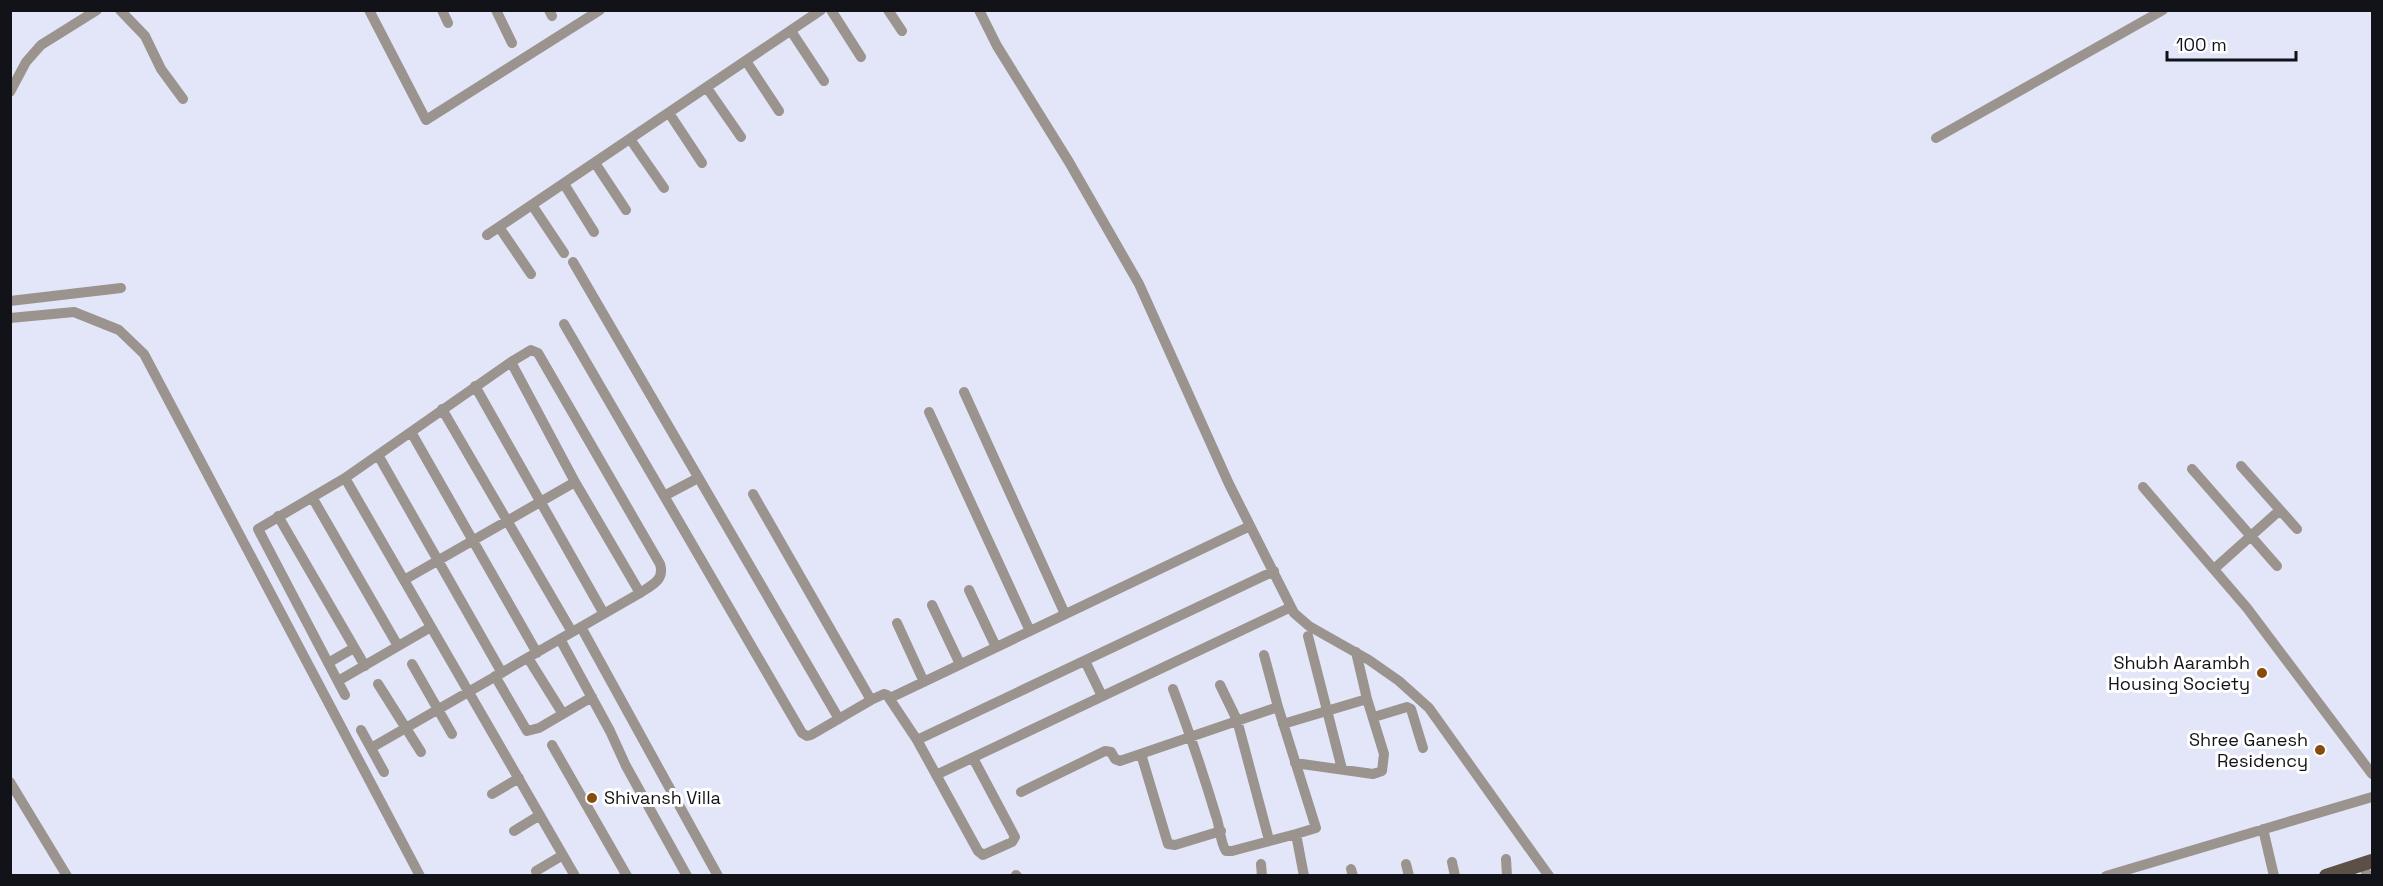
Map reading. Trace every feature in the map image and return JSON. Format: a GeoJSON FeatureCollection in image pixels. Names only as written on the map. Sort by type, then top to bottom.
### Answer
{"type":"FeatureCollection","features":[{"type":"Feature","properties":{"kind":"main road"},"geometry":{"type":"LineString","coordinates":[[2326,876],[2367,867]]}},
{"type":"Feature","properties":{"kind":"street"},"geometry":{"type":"LineString","coordinates":[[10,92],[26,62],[41,45],[97,10]]}},
{"type":"Feature","properties":{"kind":"street"},"geometry":{"type":"LineString","coordinates":[[120,10],[145,36],[161,69],[183,99]]}},
{"type":"Feature","properties":{"kind":"street"},"geometry":{"type":"LineString","coordinates":[[369,10],[426,120],[600,10]]}},
{"type":"Feature","properties":{"kind":"street"},"geometry":{"type":"LineString","coordinates":[[442,10],[448,23]]}},
{"type":"Feature","properties":{"kind":"street"},"geometry":{"type":"LineString","coordinates":[[496,10],[512,43]]}},
{"type":"Feature","properties":{"kind":"street"},"geometry":{"type":"LineString","coordinates":[[487,235],[821,10]]}},
{"type":"Feature","properties":{"kind":"street"},"geometry":{"type":"LineString","coordinates":[[831,10],[861,57]]}},
{"type":"Feature","properties":{"kind":"street"},"geometry":{"type":"LineString","coordinates":[[888,10],[902,31]]}},
{"type":"Feature","properties":{"kind":"street"},"geometry":{"type":"LineString","coordinates":[[979,10],[990,34],[1069,162],[1139,284],[1165,339],[1200,424],[1291,607],[1299,618],[1399,681],[1429,708],[1550,876]]}},
{"type":"Feature","properties":{"kind":"street"},"geometry":{"type":"LineString","coordinates":[[1936,138],[2163,10]]}},
{"type":"Feature","properties":{"kind":"street"},"geometry":{"type":"LineString","coordinates":[[791,31],[824,81]]}},
{"type":"Feature","properties":{"kind":"street"},"geometry":{"type":"LineString","coordinates":[[746,62],[779,111]]}},
{"type":"Feature","properties":{"kind":"street"},"geometry":{"type":"LineString","coordinates":[[707,88],[741,137]]}},
{"type":"Feature","properties":{"kind":"street"},"geometry":{"type":"LineString","coordinates":[[669,113],[702,163]]}},
{"type":"Feature","properties":{"kind":"street"},"geometry":{"type":"LineString","coordinates":[[630,139],[664,188]]}},
{"type":"Feature","properties":{"kind":"street"},"geometry":{"type":"LineString","coordinates":[[595,163],[626,210]]}},
{"type":"Feature","properties":{"kind":"street"},"geometry":{"type":"LineString","coordinates":[[564,184],[594,232]]}},
{"type":"Feature","properties":{"kind":"street"},"geometry":{"type":"LineString","coordinates":[[532,205],[564,253]]}},
{"type":"Feature","properties":{"kind":"street"},"geometry":{"type":"LineString","coordinates":[[499,227],[531,274]]}},
{"type":"Feature","properties":{"kind":"street"},"geometry":{"type":"LineString","coordinates":[[573,262],[839,719]]}},
{"type":"Feature","properties":{"kind":"street"},"geometry":{"type":"LineString","coordinates":[[10,301],[121,288]]}},
{"type":"Feature","properties":{"kind":"street"},"geometry":{"type":"LineString","coordinates":[[10,318],[74,312],[119,330],[144,354],[420,876]]}},
{"type":"Feature","properties":{"kind":"street"},"geometry":{"type":"LineString","coordinates":[[564,324],[802,733],[807,736],[811,735],[884,694],[890,698],[917,740],[980,854],[1012,842],[1015,837],[972,758]]}},
{"type":"Feature","properties":{"kind":"street"},"geometry":{"type":"LineString","coordinates":[[345,695],[258,532],[260,526],[345,478],[511,362],[531,350],[538,353],[660,564],[662,571],[660,577],[604,614],[371,748]]}},
{"type":"Feature","properties":{"kind":"street"},"geometry":{"type":"LineString","coordinates":[[511,362],[576,482],[640,592]]}},
{"type":"Feature","properties":{"kind":"street"},"geometry":{"type":"LineString","coordinates":[[475,386],[604,614]]}},
{"type":"Feature","properties":{"kind":"street"},"geometry":{"type":"LineString","coordinates":[[964,392],[1065,614]]}},
{"type":"Feature","properties":{"kind":"street"},"geometry":{"type":"LineString","coordinates":[[442,409],[507,521],[576,630],[718,876]]}},
{"type":"Feature","properties":{"kind":"street"},"geometry":{"type":"LineString","coordinates":[[929,412],[1030,631]]}},
{"type":"Feature","properties":{"kind":"street"},"geometry":{"type":"LineString","coordinates":[[411,432],[473,541],[563,714]]}},
{"type":"Feature","properties":{"kind":"street"},"geometry":{"type":"LineString","coordinates":[[378,455],[438,560],[527,731],[539,728],[592,697]]}},
{"type":"Feature","properties":{"kind":"street"},"geometry":{"type":"LineString","coordinates":[[2241,466],[2296,529]]}},
{"type":"Feature","properties":{"kind":"street"},"geometry":{"type":"LineString","coordinates":[[2192,469],[2277,566]]}},
{"type":"Feature","properties":{"kind":"street"},"geometry":{"type":"LineString","coordinates":[[664,496],[698,477]]}},
{"type":"Feature","properties":{"kind":"street"},"geometry":{"type":"LineString","coordinates":[[345,478],[575,876]]}},
{"type":"Feature","properties":{"kind":"street"},"geometry":{"type":"LineString","coordinates":[[404,580],[576,482]]}},
{"type":"Feature","properties":{"kind":"street"},"geometry":{"type":"LineString","coordinates":[[2143,487],[2284,655],[2373,774]]}},
{"type":"Feature","properties":{"kind":"street"},"geometry":{"type":"LineString","coordinates":[[753,494],[871,700]]}},
{"type":"Feature","properties":{"kind":"street"},"geometry":{"type":"LineString","coordinates":[[312,497],[398,646]]}},
{"type":"Feature","properties":{"kind":"street"},"geometry":{"type":"LineString","coordinates":[[2214,569],[2280,510]]}},
{"type":"Feature","properties":{"kind":"street"},"geometry":{"type":"LineString","coordinates":[[278,516],[364,666]]}},
{"type":"Feature","properties":{"kind":"street"},"geometry":{"type":"LineString","coordinates":[[890,698],[1250,526]]}},
{"type":"Feature","properties":{"kind":"street"},"geometry":{"type":"LineString","coordinates":[[917,740],[1274,571]]}},
{"type":"Feature","properties":{"kind":"street"},"geometry":{"type":"LineString","coordinates":[[969,590],[996,647]]}},
{"type":"Feature","properties":{"kind":"street"},"geometry":{"type":"LineString","coordinates":[[932,605],[960,664]]}},
{"type":"Feature","properties":{"kind":"street"},"geometry":{"type":"LineString","coordinates":[[936,775],[1291,607]]}},
{"type":"Feature","properties":{"kind":"street"},"geometry":{"type":"LineString","coordinates":[[897,623],[924,681]]}},
{"type":"Feature","properties":{"kind":"street"},"geometry":{"type":"LineString","coordinates":[[338,681],[431,627]]}},
{"type":"Feature","properties":{"kind":"street"},"geometry":{"type":"LineString","coordinates":[[1308,636],[1342,769]]}},
{"type":"Feature","properties":{"kind":"street"},"geometry":{"type":"LineString","coordinates":[[560,639],[626,766],[687,876]]}},
{"type":"Feature","properties":{"kind":"street"},"geometry":{"type":"LineString","coordinates":[[328,663],[354,648]]}},
{"type":"Feature","properties":{"kind":"street"},"geometry":{"type":"LineString","coordinates":[[1295,763],[1373,774],[1382,771],[1384,754],[1367,699],[1356,652]]}},
{"type":"Feature","properties":{"kind":"street"},"geometry":{"type":"LineString","coordinates":[[1173,689],[1191,736],[1226,851],[1316,828],[1264,655]]}},
{"type":"Feature","properties":{"kind":"street"},"geometry":{"type":"LineString","coordinates":[[1085,662],[1102,696]]}},
{"type":"Feature","properties":{"kind":"street"},"geometry":{"type":"LineString","coordinates":[[412,664],[452,735]]}},
{"type":"Feature","properties":{"kind":"street"},"geometry":{"type":"LineString","coordinates":[[378,684],[422,752]]}},
{"type":"Feature","properties":{"kind":"street"},"geometry":{"type":"LineString","coordinates":[[1220,685],[1237,720],[1269,840]]}},
{"type":"Feature","properties":{"kind":"street"},"geometry":{"type":"LineString","coordinates":[[1283,724],[1367,699]]}},
{"type":"Feature","properties":{"kind":"street"},"geometry":{"type":"LineString","coordinates":[[1374,717],[1407,706],[1411,709],[1423,748]]}},
{"type":"Feature","properties":{"kind":"street"},"geometry":{"type":"LineString","coordinates":[[1021,792],[1105,751],[1111,752],[1117,760],[1141,754],[1278,707]]}},
{"type":"Feature","properties":{"kind":"street"},"geometry":{"type":"LineString","coordinates":[[361,730],[384,772]]}},
{"type":"Feature","properties":{"kind":"street"},"geometry":{"type":"LineString","coordinates":[[552,745],[627,876]]}},
{"type":"Feature","properties":{"kind":"street"},"geometry":{"type":"LineString","coordinates":[[1141,754],[1168,844],[1175,845],[1221,831]]}},
{"type":"Feature","properties":{"kind":"street"},"geometry":{"type":"LineString","coordinates":[[492,794],[519,778]]}},
{"type":"Feature","properties":{"kind":"street"},"geometry":{"type":"LineString","coordinates":[[10,782],[67,876]]}},
{"type":"Feature","properties":{"kind":"street"},"geometry":{"type":"LineString","coordinates":[[2106,876],[2373,797]]}},
{"type":"Feature","properties":{"kind":"street"},"geometry":{"type":"LineString","coordinates":[[514,831],[540,815]]}},
{"type":"Feature","properties":{"kind":"street"},"geometry":{"type":"LineString","coordinates":[[2263,829],[2274,876]]}},
{"type":"Feature","properties":{"kind":"street"},"geometry":{"type":"LineString","coordinates":[[1296,834],[1304,876]]}},
{"type":"Feature","properties":{"kind":"street"},"geometry":{"type":"LineString","coordinates":[[536,871],[563,855]]}},
{"type":"Feature","properties":{"kind":"street"},"geometry":{"type":"LineString","coordinates":[[1506,859],[1507,876]]}},
{"type":"Feature","properties":{"kind":"street"},"geometry":{"type":"LineString","coordinates":[[1452,862],[1455,876]]}},
{"type":"Feature","properties":{"kind":"street"},"geometry":{"type":"LineString","coordinates":[[1406,864],[1409,876]]}},
{"type":"Feature","properties":{"kind":"place","name":"Shubh Aarambh Housing Society"},"geometry":{"type":"Point","coordinates":[2262,673]}},
{"type":"Feature","properties":{"kind":"place","name":"Shree Ganesh Residency"},"geometry":{"type":"Point","coordinates":[2320,750]}},
{"type":"Feature","properties":{"kind":"place","name":"Shivansh Villa"},"geometry":{"type":"Point","coordinates":[592,798]}}]}
